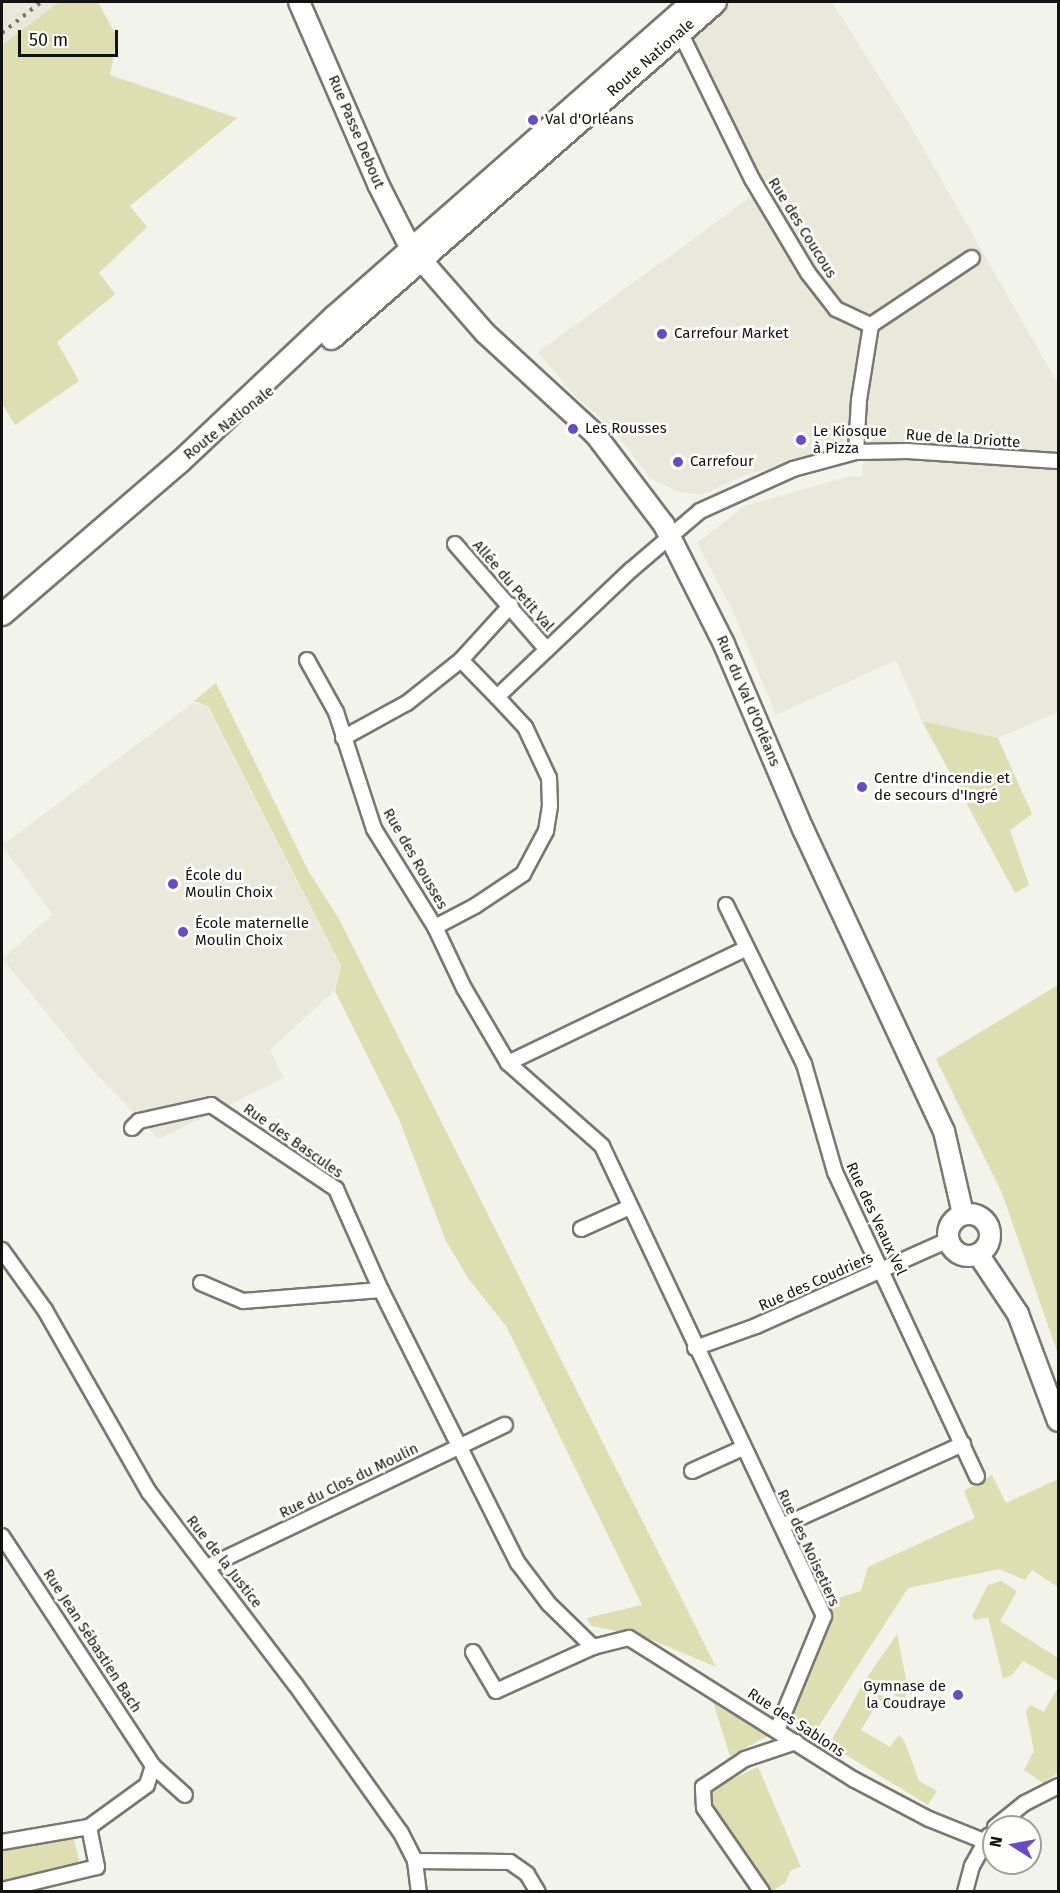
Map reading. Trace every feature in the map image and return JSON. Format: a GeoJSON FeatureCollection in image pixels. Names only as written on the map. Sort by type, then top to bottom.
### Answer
{"type":"FeatureCollection","features":[{"type":"Feature","properties":{"kind":"main road","name":"Route Nationale"},"geometry":{"type":"LineString","coordinates":[[415,254],[715,2]]}},
{"type":"Feature","properties":{"kind":"main road","name":"Route Nationale"},"geometry":{"type":"LineString","coordinates":[[2,614],[415,254],[685,6]]}},
{"type":"Feature","properties":{"kind":"street","name":"Rue Passe Debout"},"geometry":{"type":"LineString","coordinates":[[299,2],[378,184],[415,254]]}},
{"type":"Feature","properties":{"kind":"street","name":"Rue des Coucous"},"geometry":{"type":"LineString","coordinates":[[685,6],[679,34],[752,179],[808,273],[836,309],[871,326]]}},
{"type":"Feature","properties":{"kind":"street","name":"Rue du Val d'Orléans"},"geometry":{"type":"LineString","coordinates":[[415,254],[485,333],[595,434],[635,484],[671,538],[724,644],[803,829],[944,1131],[963,1214]]}},
{"type":"Feature","properties":{"kind":"street"},"geometry":{"type":"LineString","coordinates":[[856,452],[859,400],[871,326],[972,258]]}},
{"type":"Feature","properties":{"kind":"street","name":"Rue de la Driotte"},"geometry":{"type":"LineString","coordinates":[[671,538],[700,511],[727,497],[793,469],[856,452],[907,451],[1059,461]]}},
{"type":"Feature","properties":{"kind":"street"},"geometry":{"type":"LineString","coordinates":[[497,697],[671,538]]}},
{"type":"Feature","properties":{"kind":"street","name":"Allée du Petit Val"},"geometry":{"type":"LineString","coordinates":[[454,544],[511,605],[547,650]]}},
{"type":"Feature","properties":{"kind":"street"},"geometry":{"type":"LineString","coordinates":[[343,738],[408,703],[461,660],[511,605]]}},
{"type":"Feature","properties":{"kind":"street","name":"Rue des Rousses"},"geometry":{"type":"LineString","coordinates":[[307,660],[336,712],[374,829],[435,927],[464,988]]}},
{"type":"Feature","properties":{"kind":"street","name":"Rue des Rousses"},"geometry":{"type":"LineString","coordinates":[[435,927],[476,906],[523,874],[546,831],[550,806],[549,778],[525,727],[461,660]]}},
{"type":"Feature","properties":{"kind":"street","name":"Rue des Veaux Vel"},"geometry":{"type":"LineString","coordinates":[[726,904],[804,1064],[835,1172],[977,1478]]}},
{"type":"Feature","properties":{"kind":"street"},"geometry":{"type":"LineString","coordinates":[[508,1064],[747,948]]}},
{"type":"Feature","properties":{"kind":"street","name":"Rue des Noisetiers"},"geometry":{"type":"LineString","coordinates":[[464,988],[508,1064],[602,1146],[695,1348],[824,1616],[777,1730]]}},
{"type":"Feature","properties":{"kind":"street","name":"Rue des Bascules"},"geometry":{"type":"LineString","coordinates":[[132,1128],[139,1121],[211,1105],[336,1189],[381,1290],[460,1445]]}},
{"type":"Feature","properties":{"kind":"street"},"geometry":{"type":"LineString","coordinates":[[580,1229],[630,1207]]}},
{"type":"Feature","properties":{"kind":"street"},"geometry":{"type":"LineString","coordinates":[[963,1214],[977,1215],[987,1224],[990,1238],[978,1254],[963,1256],[948,1240],[950,1224],[963,1214]]}},
{"type":"Feature","properties":{"kind":"street","name":"Rue des Coudriers"},"geometry":{"type":"LineString","coordinates":[[695,1348],[948,1240]]}},
{"type":"Feature","properties":{"kind":"street","name":"Rue de la Justice"},"geometry":{"type":"LineString","coordinates":[[2,1250],[45,1310],[131,1464],[379,1801],[415,1861],[419,1892]]}},
{"type":"Feature","properties":{"kind":"street"},"geometry":{"type":"LineString","coordinates":[[978,1254],[1018,1314],[1059,1421]]}},
{"type":"Feature","properties":{"kind":"street"},"geometry":{"type":"LineString","coordinates":[[201,1283],[243,1301],[381,1290]]}},
{"type":"Feature","properties":{"kind":"street","name":"Rue du Clos du Moulin"},"geometry":{"type":"LineString","coordinates":[[207,1568],[505,1425]]}},
{"type":"Feature","properties":{"kind":"street"},"geometry":{"type":"LineString","coordinates":[[782,1527],[963,1444]]}},
{"type":"Feature","properties":{"kind":"street"},"geometry":{"type":"LineString","coordinates":[[460,1445],[518,1563],[549,1604],[593,1647]]}},
{"type":"Feature","properties":{"kind":"street"},"geometry":{"type":"LineString","coordinates":[[692,1471],[743,1448]]}},
{"type":"Feature","properties":{"kind":"street","name":"Rue Jean Sébastien Bach"},"geometry":{"type":"LineString","coordinates":[[2,1536],[153,1766],[185,1795]]}},
{"type":"Feature","properties":{"kind":"street","name":"Rue des Sablons"},"geometry":{"type":"LineString","coordinates":[[473,1652],[496,1691],[593,1647],[629,1638],[904,1806],[982,1840]]}},
{"type":"Feature","properties":{"kind":"street"},"geometry":{"type":"LineString","coordinates":[[762,1892],[704,1808],[703,1786],[745,1760],[796,1742]]}},
{"type":"Feature","properties":{"kind":"street"},"geometry":{"type":"LineString","coordinates":[[2,1842],[89,1827],[147,1785],[153,1766]]}},
{"type":"Feature","properties":{"kind":"street"},"geometry":{"type":"LineString","coordinates":[[1010,1815],[1024,1803],[1059,1786]]}},
{"type":"Feature","properties":{"kind":"street"},"geometry":{"type":"LineString","coordinates":[[2,1890],[97,1866],[89,1827]]}},
{"type":"Feature","properties":{"kind":"street"},"geometry":{"type":"LineString","coordinates":[[965,1892],[982,1846]]}},
{"type":"Feature","properties":{"kind":"street"},"geometry":{"type":"LineString","coordinates":[[415,1861],[510,1862],[527,1874],[538,1892]]}},
{"type":"Feature","properties":{"kind":"shaded area"},"geometry":{"type":"Polygon","coordinates":[[[2,2],[59,2],[2,45],[2,2]]]}},
{"type":"Feature","properties":{"kind":"shaded area"},"geometry":{"type":"Polygon","coordinates":[[[730,2],[832,2],[910,125],[1058,384],[1058,712],[998,738],[922,721],[896,660],[776,715],[733,611],[697,543],[745,506],[850,476],[862,477],[865,448],[834,451],[745,475],[702,495],[679,492],[650,478],[612,428],[576,397],[538,352],[752,196],[786,238],[679,34],[693,33],[730,2]]]}},
{"type":"Feature","properties":{"kind":"shaded area"},"geometry":{"type":"Polygon","coordinates":[[[193,703],[207,706],[340,966],[334,991],[270,1050],[284,1078],[159,1139],[95,1073],[3,959],[52,914],[2,845],[193,703]]]}},
{"type":"Feature","properties":{"kind":"green space"},"geometry":{"type":"Polygon","coordinates":[[[59,2],[98,2],[117,37],[110,75],[237,118],[130,206],[147,227],[99,273],[115,294],[57,342],[79,381],[15,425],[2,403],[2,45],[59,2]]]}},
{"type":"Feature","properties":{"kind":"green space"},"geometry":{"type":"Polygon","coordinates":[[[216,683],[309,872],[339,919],[716,1667],[643,1636],[591,1626],[587,1618],[642,1605],[506,1326],[468,1278],[446,1241],[399,1119],[335,991],[341,966],[208,706],[194,701],[216,683]]]}},
{"type":"Feature","properties":{"kind":"green space"},"geometry":{"type":"Polygon","coordinates":[[[922,721],[998,738],[1032,814],[1010,830],[1029,885],[1015,893],[922,721]]]}},
{"type":"Feature","properties":{"kind":"green space"},"geometry":{"type":"Polygon","coordinates":[[[1058,985],[1058,1354],[1002,1193],[936,1059],[1058,985]]]}},
{"type":"Feature","properties":{"kind":"green space"},"geometry":{"type":"Polygon","coordinates":[[[992,1475],[1006,1503],[1058,1479],[1058,1587],[1032,1570],[1025,1580],[999,1569],[908,1588],[813,1735],[791,1719],[831,1619],[828,1601],[861,1591],[868,1567],[975,1518],[964,1491],[992,1475]]]}},
{"type":"Feature","properties":{"kind":"green space"},"geometry":{"type":"Polygon","coordinates":[[[1001,1581],[1017,1591],[1000,1621],[1058,1658],[1058,1681],[1023,1661],[1012,1675],[1003,1678],[988,1617],[975,1620],[972,1616],[988,1585],[1001,1581]]]}},
{"type":"Feature","properties":{"kind":"green space"},"geometry":{"type":"Polygon","coordinates":[[[897,1634],[908,1689],[904,1700],[866,1679],[897,1634]]]}},
{"type":"Feature","properties":{"kind":"green space"},"geometry":{"type":"Polygon","coordinates":[[[862,1686],[894,1702],[892,1708],[879,1700],[861,1730],[890,1747],[899,1735],[904,1740],[919,1781],[937,1791],[928,1805],[838,1750],[832,1739],[862,1686]]]}},
{"type":"Feature","properties":{"kind":"green space"},"geometry":{"type":"Polygon","coordinates":[[[1058,1687],[1058,1773],[1043,1783],[1024,1770],[1034,1751],[1026,1711],[1030,1705],[1044,1712],[1058,1687]]]}},
{"type":"Feature","properties":{"kind":"green space"},"geometry":{"type":"Polygon","coordinates":[[[713,1702],[764,1733],[768,1736],[730,1756],[713,1702]]]}},
{"type":"Feature","properties":{"kind":"green space"},"geometry":{"type":"Polygon","coordinates":[[[758,1767],[801,1867],[791,1870],[785,1883],[772,1891],[706,1801],[708,1790],[758,1767]]]}},
{"type":"Feature","properties":{"kind":"green space"},"geometry":{"type":"Polygon","coordinates":[[[72,1832],[80,1864],[2,1882],[2,1848],[72,1832]]]}},
{"type":"Feature","properties":{"kind":"railway"},"geometry":{"type":"LineString","coordinates":[[2,33],[41,2]]}},
{"type":"Feature","properties":{"kind":"place","name":"Val d'Orléans"},"geometry":{"type":"Point","coordinates":[533,120]}},
{"type":"Feature","properties":{"kind":"place","name":"Carrefour Market"},"geometry":{"type":"Point","coordinates":[662,334]}},
{"type":"Feature","properties":{"kind":"place","name":"Les Rousses"},"geometry":{"type":"Point","coordinates":[573,429]}},
{"type":"Feature","properties":{"kind":"place","name":"Le Kiosque à Pizza"},"geometry":{"type":"Point","coordinates":[801,440]}},
{"type":"Feature","properties":{"kind":"place","name":"Carrefour"},"geometry":{"type":"Point","coordinates":[678,462]}},
{"type":"Feature","properties":{"kind":"place","name":"Centre d'incendie et de secours d'Ingré"},"geometry":{"type":"Point","coordinates":[862,787]}},
{"type":"Feature","properties":{"kind":"place","name":"École du Moulin Choix"},"geometry":{"type":"Point","coordinates":[173,884]}},
{"type":"Feature","properties":{"kind":"place","name":"École maternelle Moulin Choix"},"geometry":{"type":"Point","coordinates":[183,932]}},
{"type":"Feature","properties":{"kind":"place","name":"Gymnase de la Coudraye"},"geometry":{"type":"Point","coordinates":[958,1695]}}]}
